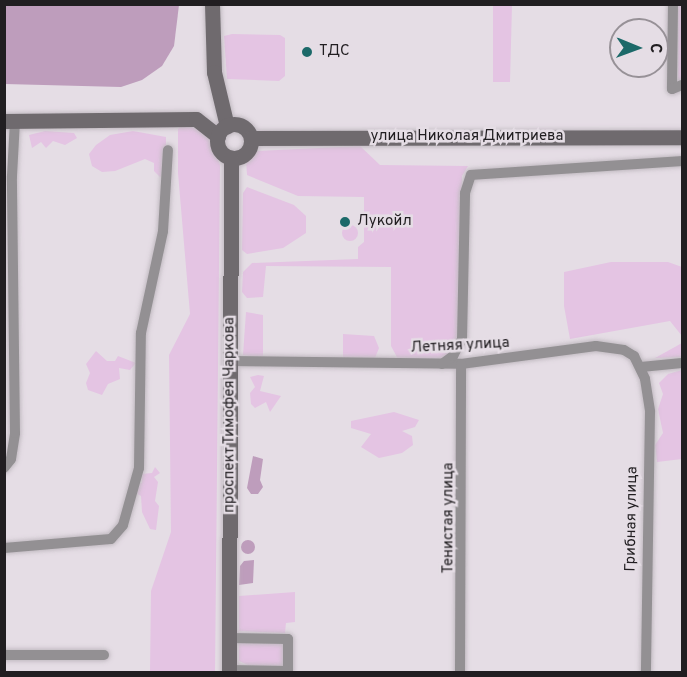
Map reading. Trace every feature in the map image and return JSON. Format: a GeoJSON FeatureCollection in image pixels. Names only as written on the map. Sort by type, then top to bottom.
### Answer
{"type":"FeatureCollection","features":[{"type":"Feature","properties":{"kind":"main road"},"geometry":{"type":"LineString","coordinates":[[10,121],[196,119],[222,131],[242,125],[251,138],[246,153],[231,158],[220,150],[222,131],[214,72],[212,4]]}},
{"type":"Feature","properties":{"kind":"main road","name":"улица Николая Дмитриева"},"geometry":{"type":"LineString","coordinates":[[251,138],[682,137]]}},
{"type":"Feature","properties":{"kind":"main road","name":"проспект Тимофея Чаркова"},"geometry":{"type":"LineString","coordinates":[[229,671],[231,158]]}},
{"type":"Feature","properties":{"kind":"street"},"geometry":{"type":"LineString","coordinates":[[673,4],[672,89],[682,85]]}},
{"type":"Feature","properties":{"kind":"street"},"geometry":{"type":"LineString","coordinates":[[4,468],[11,459],[15,433],[10,121]]}},
{"type":"Feature","properties":{"kind":"street"},"geometry":{"type":"LineString","coordinates":[[4,548],[117,535],[139,468],[141,333],[163,231],[168,150]]}},
{"type":"Feature","properties":{"kind":"street"},"geometry":{"type":"LineString","coordinates":[[442,364],[453,356],[462,339],[468,181],[471,175],[489,172],[682,161]]}},
{"type":"Feature","properties":{"kind":"street","name":"Летняя улица"},"geometry":{"type":"LineString","coordinates":[[230,361],[461,364],[596,346],[624,350],[641,367]]}},
{"type":"Feature","properties":{"kind":"street"},"geometry":{"type":"LineString","coordinates":[[641,367],[682,363]]}},
{"type":"Feature","properties":{"kind":"street","name":"Тенистая улица"},"geometry":{"type":"LineString","coordinates":[[460,672],[461,364]]}},
{"type":"Feature","properties":{"kind":"street","name":"Грибная улица"},"geometry":{"type":"LineString","coordinates":[[641,367],[650,412],[646,672]]}},
{"type":"Feature","properties":{"kind":"street"},"geometry":{"type":"LineString","coordinates":[[229,638],[288,639],[288,672],[229,671]]}},
{"type":"Feature","properties":{"kind":"street"},"geometry":{"type":"LineString","coordinates":[[4,654],[104,656]]}},
{"type":"Feature","properties":{"kind":"shaded area"},"geometry":{"type":"Polygon","coordinates":[[[5,4],[179,4],[174,46],[162,66],[142,80],[121,87],[5,84],[5,4]]]}},
{"type":"Feature","properties":{"kind":"shaded area"},"geometry":{"type":"Polygon","coordinates":[[[493,5],[512,5],[510,82],[493,82],[493,5]]]}},
{"type":"Feature","properties":{"kind":"shaded area"},"geometry":{"type":"Polygon","coordinates":[[[678,5],[682,5],[682,78],[678,81],[678,5]]]}},
{"type":"Feature","properties":{"kind":"shaded area"},"geometry":{"type":"Polygon","coordinates":[[[232,34],[280,35],[285,38],[285,76],[279,81],[227,79],[224,36],[232,34]]]}},
{"type":"Feature","properties":{"kind":"shaded area"},"geometry":{"type":"Polygon","coordinates":[[[182,124],[200,130],[211,140],[220,165],[215,672],[150,672],[151,591],[171,532],[169,355],[190,314],[178,173],[178,129],[182,124]]]}},
{"type":"Feature","properties":{"kind":"shaded area"},"geometry":{"type":"Polygon","coordinates":[[[45,131],[74,133],[77,138],[65,145],[53,141],[46,148],[41,142],[32,148],[29,135],[45,131]]]}},
{"type":"Feature","properties":{"kind":"shaded area"},"geometry":{"type":"Polygon","coordinates":[[[133,131],[166,137],[166,172],[160,177],[154,171],[154,163],[145,159],[115,171],[102,172],[92,166],[89,154],[96,145],[110,135],[133,131]]]}},
{"type":"Feature","properties":{"kind":"shaded area"},"geometry":{"type":"Polygon","coordinates":[[[360,146],[380,165],[468,166],[462,176],[458,341],[452,353],[441,360],[398,359],[391,346],[391,267],[266,266],[263,297],[247,298],[242,292],[243,272],[252,263],[358,259],[358,247],[364,242],[364,197],[298,196],[247,175],[246,160],[257,151],[360,146]]]}},
{"type":"Feature","properties":{"kind":"shaded area"},"geometry":{"type":"Polygon","coordinates":[[[247,187],[294,205],[306,216],[306,233],[283,248],[247,254],[242,250],[243,193],[247,187]]]}},
{"type":"Feature","properties":{"kind":"shaded area"},"geometry":{"type":"Polygon","coordinates":[[[347,225],[353,225],[358,233],[356,239],[347,241],[342,236],[342,230],[347,225]]]}},
{"type":"Feature","properties":{"kind":"shaded area"},"geometry":{"type":"Polygon","coordinates":[[[611,262],[668,262],[682,267],[682,336],[670,321],[570,339],[564,306],[564,272],[611,262]]]}},
{"type":"Feature","properties":{"kind":"shaded area"},"geometry":{"type":"Polygon","coordinates":[[[246,312],[263,315],[263,358],[243,355],[246,312]]]}},
{"type":"Feature","properties":{"kind":"shaded area"},"geometry":{"type":"Polygon","coordinates":[[[343,334],[374,336],[379,348],[375,358],[343,359],[343,334]]]}},
{"type":"Feature","properties":{"kind":"shaded area"},"geometry":{"type":"Polygon","coordinates":[[[682,343],[682,357],[655,358],[682,343]]]}},
{"type":"Feature","properties":{"kind":"shaded area"},"geometry":{"type":"Polygon","coordinates":[[[96,351],[107,361],[115,361],[118,356],[136,363],[130,370],[119,368],[120,379],[108,384],[102,395],[88,390],[86,383],[90,373],[86,364],[96,351]]]}},
{"type":"Feature","properties":{"kind":"shaded area"},"geometry":{"type":"Polygon","coordinates":[[[682,370],[682,459],[657,462],[655,445],[663,433],[658,409],[663,394],[659,383],[668,374],[682,370]]]}},
{"type":"Feature","properties":{"kind":"shaded area"},"geometry":{"type":"Polygon","coordinates":[[[264,376],[260,391],[281,396],[270,412],[266,402],[255,408],[251,404],[250,393],[255,387],[250,377],[264,376]]]}},
{"type":"Feature","properties":{"kind":"shaded area"},"geometry":{"type":"Polygon","coordinates":[[[394,412],[419,420],[415,427],[402,431],[412,436],[413,445],[402,453],[379,458],[361,447],[371,434],[351,428],[351,421],[394,412]]]}},
{"type":"Feature","properties":{"kind":"shaded area"},"geometry":{"type":"Polygon","coordinates":[[[253,456],[263,459],[260,480],[263,487],[258,494],[251,494],[247,488],[253,456]]]}},
{"type":"Feature","properties":{"kind":"shaded area"},"geometry":{"type":"Polygon","coordinates":[[[155,467],[160,473],[154,477],[158,482],[155,501],[159,506],[156,530],[150,529],[142,512],[141,496],[134,492],[137,483],[142,483],[142,474],[152,473],[155,467]]]}},
{"type":"Feature","properties":{"kind":"shaded area"},"geometry":{"type":"Polygon","coordinates":[[[245,540],[251,540],[255,547],[251,554],[245,554],[241,550],[241,544],[245,540]]]}},
{"type":"Feature","properties":{"kind":"shaded area"},"geometry":{"type":"Polygon","coordinates":[[[254,560],[253,583],[239,585],[240,566],[244,561],[254,560]]]}},
{"type":"Feature","properties":{"kind":"shaded area"},"geometry":{"type":"Polygon","coordinates":[[[295,592],[295,622],[286,623],[285,633],[239,631],[239,596],[295,592]]]}},
{"type":"Feature","properties":{"kind":"shaded area"},"geometry":{"type":"Polygon","coordinates":[[[280,641],[285,646],[284,666],[250,666],[239,661],[239,643],[280,641]]]}},
{"type":"Feature","properties":{"kind":"place","name":"ТДС"},"geometry":{"type":"Point","coordinates":[307,52]}},
{"type":"Feature","properties":{"kind":"place","name":"Лукойл"},"geometry":{"type":"Point","coordinates":[345,222]}}]}
